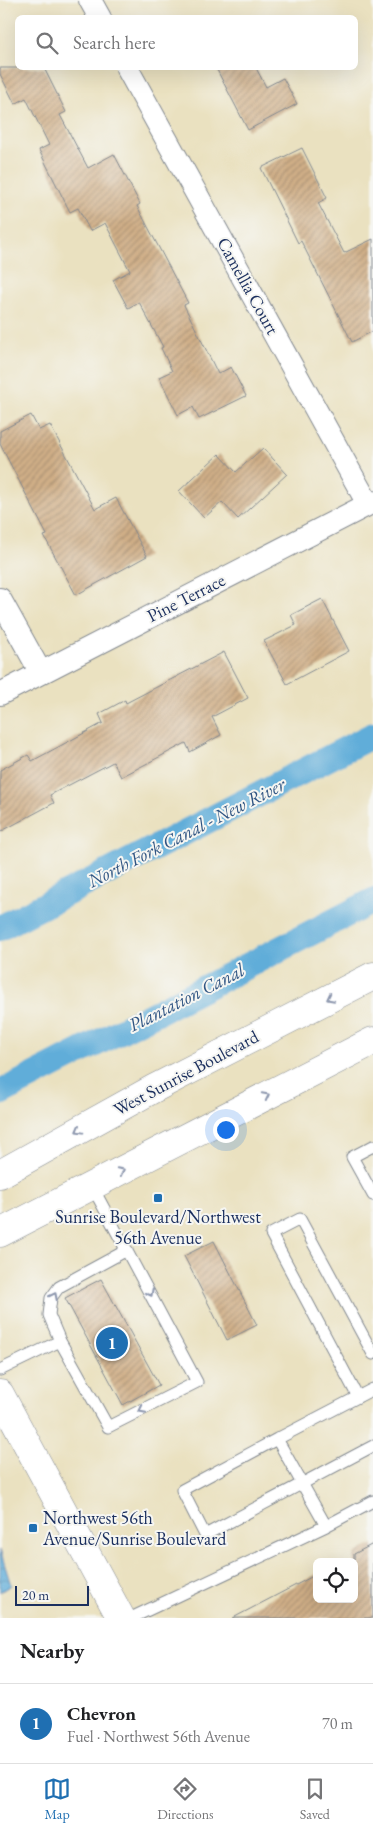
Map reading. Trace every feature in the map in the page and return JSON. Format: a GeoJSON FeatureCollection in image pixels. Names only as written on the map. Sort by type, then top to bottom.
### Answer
{"type":"FeatureCollection","features":[{"type":"Feature","properties":{"kind":"main road","name":"West Sunrise Boulevard"},"geometry":{"type":"LineString","coordinates":[[0,1174],[153,1089],[373,976]]}},
{"type":"Feature","properties":{"kind":"main road"},"geometry":{"type":"LineString","coordinates":[[0,1233],[373,1041]]}},
{"type":"Feature","properties":{"kind":"main road"},"geometry":{"type":"LineString","coordinates":[[0,1394],[121,1618]]}},
{"type":"Feature","properties":{"kind":"street"},"geometry":{"type":"LineString","coordinates":[[90,0],[98,15]]}},
{"type":"Feature","properties":{"kind":"street","name":"Camellia Court"},"geometry":{"type":"LineString","coordinates":[[128,70],[370,503]]}},
{"type":"Feature","properties":{"kind":"street","name":"Pine Terrace"},"geometry":{"type":"LineString","coordinates":[[0,694],[370,503]]}},
{"type":"Feature","properties":{"kind":"street"},"geometry":{"type":"LineString","coordinates":[[0,599],[41,673]]}},
{"type":"Feature","properties":{"kind":"lane"},"geometry":{"type":"LineString","coordinates":[[373,1146],[352,1157],[373,1195]]}},
{"type":"Feature","properties":{"kind":"lane"},"geometry":{"type":"LineString","coordinates":[[92,1186],[197,1382],[108,1427],[60,1341],[50,1315],[51,1298],[59,1287],[126,1250]]}},
{"type":"Feature","properties":{"kind":"lane"},"geometry":{"type":"LineString","coordinates":[[358,1397],[271,1234],[300,1219],[373,1354]]}},
{"type":"Feature","properties":{"kind":"lane"},"geometry":{"type":"LineString","coordinates":[[0,1370],[60,1341]]}},
{"type":"Feature","properties":{"kind":"lane"},"geometry":{"type":"LineString","coordinates":[[373,1389],[182,1490],[205,1535],[373,1446]]}},
{"type":"Feature","properties":{"kind":"lane"},"geometry":{"type":"LineString","coordinates":[[278,1439],[326,1526]]}},
{"type":"Feature","properties":{"kind":"lane"},"geometry":{"type":"LineString","coordinates":[[131,1618],[326,1526],[373,1501]]}},
{"type":"Feature","properties":{"kind":"water"},"geometry":{"type":"Polygon","coordinates":[[[0,1550],[11,1585],[0,1592],[0,1550]]]}},
{"type":"Feature","properties":{"kind":"building"},"geometry":{"type":"Polygon","coordinates":[[[0,68],[45,70],[66,112],[60,115],[88,168],[114,154],[140,204],[137,206],[188,303],[184,305],[218,374],[231,367],[246,396],[199,419],[193,407],[178,415],[159,377],[172,371],[161,348],[163,347],[139,302],[128,308],[113,280],[130,271],[105,223],[90,231],[78,208],[70,212],[39,150],[49,145],[26,98],[15,104],[0,74],[0,68]]]}},
{"type":"Feature","properties":{"kind":"building"},"geometry":{"type":"Polygon","coordinates":[[[217,70],[257,70],[266,87],[283,78],[297,104],[248,130],[217,70]]]}},
{"type":"Feature","properties":{"kind":"building"},"geometry":{"type":"Polygon","coordinates":[[[302,148],[327,198],[318,203],[344,253],[373,239],[373,331],[352,342],[301,241],[298,243],[261,168],[302,148]]]}},
{"type":"Feature","properties":{"kind":"building"},"geometry":{"type":"Polygon","coordinates":[[[31,415],[39,430],[50,425],[95,509],[116,498],[147,556],[76,595],[44,536],[47,535],[0,444],[0,431],[31,415]]]}},
{"type":"Feature","properties":{"kind":"building"},"geometry":{"type":"Polygon","coordinates":[[[263,448],[287,474],[238,519],[222,502],[204,518],[179,491],[219,454],[236,472],[263,448]]]}},
{"type":"Feature","properties":{"kind":"building"},"geometry":{"type":"Polygon","coordinates":[[[322,599],[349,651],[287,684],[264,641],[296,625],[291,615],[322,599]]]}},
{"type":"Feature","properties":{"kind":"building"},"geometry":{"type":"Polygon","coordinates":[[[224,652],[248,698],[212,717],[221,735],[190,752],[186,743],[121,777],[113,762],[50,795],[54,803],[0,832],[0,770],[28,755],[32,761],[103,723],[99,714],[125,700],[126,703],[224,652]]]}},
{"type":"Feature","properties":{"kind":"building"},"geometry":{"type":"Polygon","coordinates":[[[214,1241],[257,1325],[227,1340],[184,1256],[214,1241]]]}},
{"type":"Feature","properties":{"kind":"building"},"geometry":{"type":"Polygon","coordinates":[[[101,1279],[159,1385],[123,1405],[65,1298],[101,1279]]]}},
{"type":"Feature","properties":{"kind":"building"},"geometry":{"type":"Polygon","coordinates":[[[373,1544],[373,1618],[233,1618],[313,1576],[313,1603],[358,1603],[358,1558],[354,1558],[354,1554],[373,1544]]]}},
{"type":"Feature","properties":{"kind":"waterway","name":"North Fork Canal - New River"},"geometry":{"type":"LineString","coordinates":[[0,928],[373,735]]}},
{"type":"Feature","properties":{"kind":"waterway","name":"Plantation Canal"},"geometry":{"type":"LineString","coordinates":[[0,1093],[373,901]]}},
{"type":"Feature","properties":{"kind":"place","name":"Sunrise Boulevard/Northwest 56th Avenue"},"geometry":{"type":"Point","coordinates":[158,1198]}},
{"type":"Feature","properties":{"kind":"place","name":"Chevron"},"geometry":{"type":"Point","coordinates":[112,1343]}},
{"type":"Feature","properties":{"kind":"place","name":"Northwest 56th Avenue/Sunrise Boulevard"},"geometry":{"type":"Point","coordinates":[33,1528]}}]}
